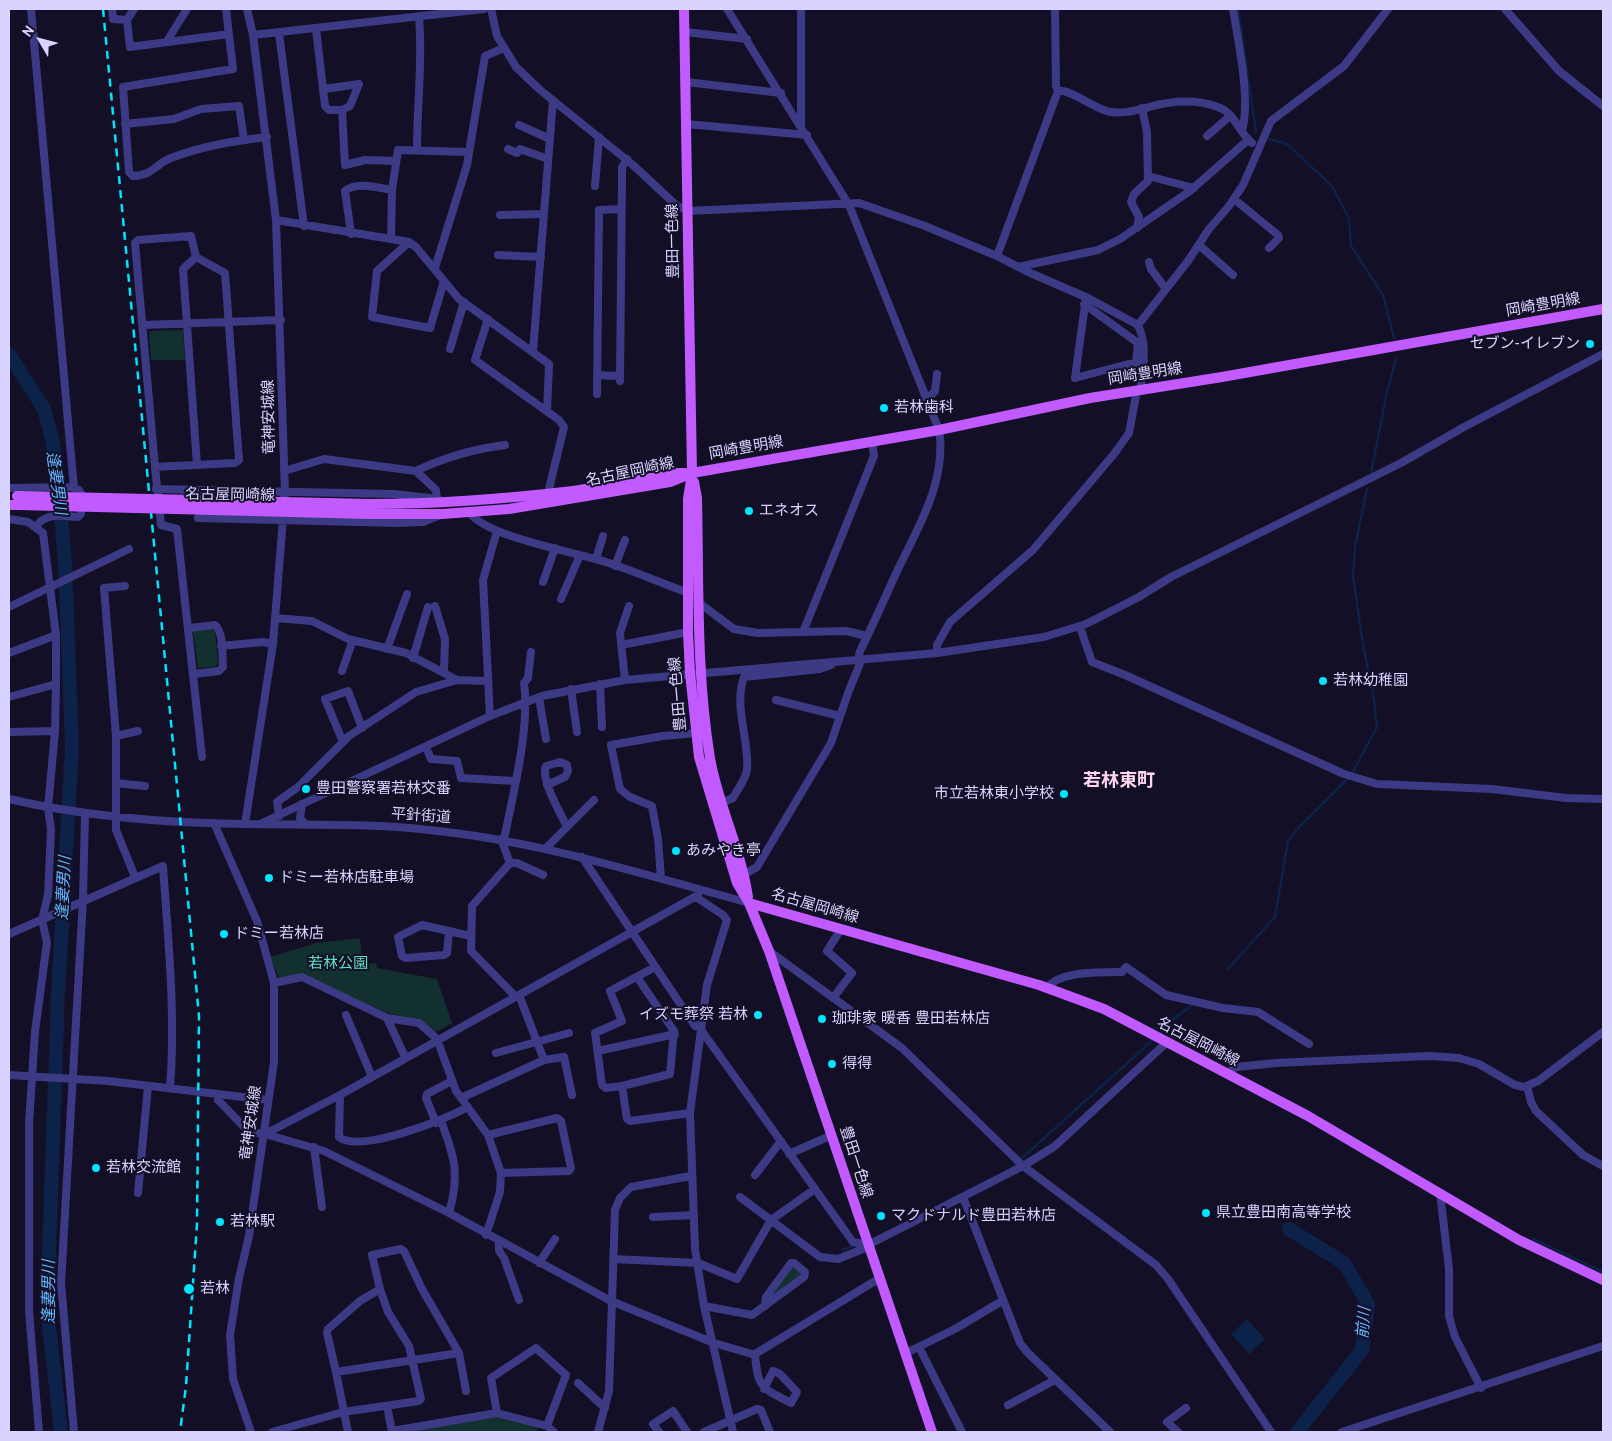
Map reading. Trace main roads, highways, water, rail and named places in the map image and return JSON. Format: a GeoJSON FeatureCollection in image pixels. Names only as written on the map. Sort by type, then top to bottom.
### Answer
{"type":"FeatureCollection","features":[{"type":"Feature","properties":{"kind":"main road","name":"豊田一色線"},"geometry":{"type":"LineString","coordinates":[[684,9],[692,473],[688,499],[688,632],[711,761],[721,802],[745,874],[749,902]]}},
{"type":"Feature","properties":{"kind":"main road","name":"岡崎豊明線"},"geometry":{"type":"LineString","coordinates":[[692,473],[939,430],[1139,390],[1603,309]]}},
{"type":"Feature","properties":{"kind":"main road","name":"名古屋岡崎線"},"geometry":{"type":"LineString","coordinates":[[370,509],[440,501],[548,493],[667,473],[692,473]]}},
{"type":"Feature","properties":{"kind":"main road","name":"豊田一色線"},"geometry":{"type":"LineString","coordinates":[[692,473],[697,498],[698,602],[695,673],[696,733],[699,757],[737,882],[749,902],[769,951],[932,1432]]}},
{"type":"Feature","properties":{"kind":"main road","name":"名古屋岡崎線"},"geometry":{"type":"LineString","coordinates":[[13,501],[370,509],[470,514],[509,510],[670,482],[692,473]]}},
{"type":"Feature","properties":{"kind":"main road","name":"名古屋岡崎線"},"geometry":{"type":"LineString","coordinates":[[749,902],[1048,988],[1104,1010],[1355,1142],[1519,1240],[1603,1280]]}},
{"type":"Feature","properties":{"kind":"water"},"geometry":{"type":"Polygon","coordinates":[[[1247,1319],[1265,1339],[1249,1354],[1231,1334],[1247,1319]]]}},
{"type":"Feature","properties":{"kind":"waterway"},"geometry":{"type":"LineString","coordinates":[[1238,9],[1256,132]]}},
{"type":"Feature","properties":{"kind":"waterway"},"geometry":{"type":"LineString","coordinates":[[1269,139],[1287,144],[1332,186],[1349,218],[1351,246],[1383,295],[1394,338]]}},
{"type":"Feature","properties":{"kind":"waterway","name":"逢妻男川"},"geometry":{"type":"LineString","coordinates":[[9,354],[44,409],[53,442],[65,562],[72,747],[58,994],[47,1308],[61,1432]]}},
{"type":"Feature","properties":{"kind":"waterway"},"geometry":{"type":"LineString","coordinates":[[1371,473],[1387,392],[1396,359]]}},
{"type":"Feature","properties":{"kind":"waterway"},"geometry":{"type":"LineString","coordinates":[[1353,772],[1377,727],[1373,692],[1363,645],[1353,576],[1355,547],[1367,489]]}},
{"type":"Feature","properties":{"kind":"waterway"},"geometry":{"type":"LineString","coordinates":[[1228,969],[1275,917],[1288,841],[1298,828],[1348,778]]}},
{"type":"Feature","properties":{"kind":"waterway"},"geometry":{"type":"LineString","coordinates":[[1159,1034],[1176,1017],[1194,1004]]}},
{"type":"Feature","properties":{"kind":"waterway"},"geometry":{"type":"LineString","coordinates":[[1011,1168],[1155,1038]]}},
{"type":"Feature","properties":{"kind":"waterway","name":"前川"},"geometry":{"type":"LineString","coordinates":[[1289,1229],[1344,1263],[1368,1304],[1362,1350],[1297,1432]]}},
{"type":"Feature","properties":{"kind":"waterway"},"geometry":{"type":"LineString","coordinates":[[1533,1239],[1603,1272]]}},
{"type":"Feature","properties":{"kind":"waterway"},"geometry":{"type":"LineString","coordinates":[[842,1250],[855,1245]]}},
{"type":"Feature","properties":{"kind":"railway"},"geometry":{"type":"LineString","coordinates":[[103,9],[199,1016],[197,1224],[186,1386],[180,1432]]}},
{"type":"Feature","properties":{"kind":"place","name":"セブン-イレブン"},"geometry":{"type":"Point","coordinates":[1590,344]}},
{"type":"Feature","properties":{"kind":"place","name":"若林歯科"},"geometry":{"type":"Point","coordinates":[884,408]}},
{"type":"Feature","properties":{"kind":"place","name":"エネオス"},"geometry":{"type":"Point","coordinates":[749,511]}},
{"type":"Feature","properties":{"kind":"place","name":"若林幼稚園"},"geometry":{"type":"Point","coordinates":[1323,681]}},
{"type":"Feature","properties":{"kind":"place","name":"豊田警察署若林交番"},"geometry":{"type":"Point","coordinates":[306,789]}},
{"type":"Feature","properties":{"kind":"place","name":"市立若林東小学校"},"geometry":{"type":"Point","coordinates":[1064,794]}},
{"type":"Feature","properties":{"kind":"place","name":"あみやき亭"},"geometry":{"type":"Point","coordinates":[676,851]}},
{"type":"Feature","properties":{"kind":"place","name":"ドミー若林店駐車場"},"geometry":{"type":"Point","coordinates":[269,878]}},
{"type":"Feature","properties":{"kind":"place","name":"ドミー若林店"},"geometry":{"type":"Point","coordinates":[224,934]}},
{"type":"Feature","properties":{"kind":"place","name":"イズモ葬祭 若林"},"geometry":{"type":"Point","coordinates":[758,1015]}},
{"type":"Feature","properties":{"kind":"place","name":"珈琲家 暖香 豊田若林店"},"geometry":{"type":"Point","coordinates":[822,1019]}},
{"type":"Feature","properties":{"kind":"place","name":"得得"},"geometry":{"type":"Point","coordinates":[832,1064]}},
{"type":"Feature","properties":{"kind":"place","name":"若林交流館"},"geometry":{"type":"Point","coordinates":[96,1168]}},
{"type":"Feature","properties":{"kind":"place","name":"県立豊田南高等学校"},"geometry":{"type":"Point","coordinates":[1206,1213]}},
{"type":"Feature","properties":{"kind":"place","name":"マクドナルド豊田若林店"},"geometry":{"type":"Point","coordinates":[881,1216]}},
{"type":"Feature","properties":{"kind":"place","name":"若林駅"},"geometry":{"type":"Point","coordinates":[220,1222]}},
{"type":"Feature","properties":{"kind":"place","name":"若林"},"geometry":{"type":"Point","coordinates":[189,1289]}},
{"type":"Feature","properties":{"kind":"district","name":"若林東町"},"geometry":{"type":"Point","coordinates":[1119,781]}},
{"type":"Feature","properties":{"kind":"park label","name":"若林公園"},"geometry":{"type":"Point","coordinates":[338,964]}}]}
